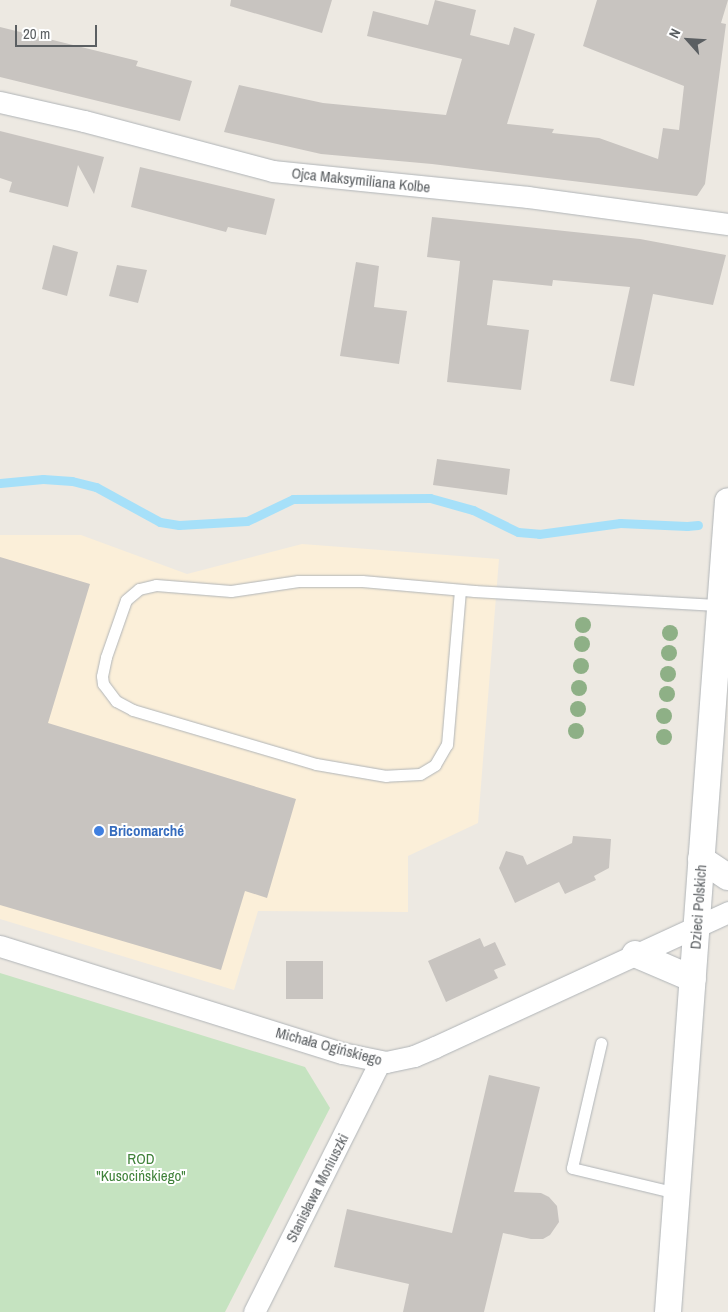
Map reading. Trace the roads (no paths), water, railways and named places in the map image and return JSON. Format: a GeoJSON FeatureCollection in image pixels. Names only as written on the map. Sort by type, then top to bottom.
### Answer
{"type":"FeatureCollection","features":[{"type":"Feature","properties":{"kind":"street","name":"Ojca Maksymiliana Kolbe"},"geometry":{"type":"LineString","coordinates":[[0,102],[84,121],[274,171],[528,197],[728,224]]}},
{"type":"Feature","properties":{"kind":"street","name":"Dzieci Polskich"},"geometry":{"type":"LineString","coordinates":[[668,1312],[728,502]]}},
{"type":"Feature","properties":{"kind":"street"},"geometry":{"type":"LineString","coordinates":[[701,859],[728,877]]}},
{"type":"Feature","properties":{"kind":"street","name":"Michała Ogińskiego"},"geometry":{"type":"LineString","coordinates":[[0,946],[379,1063],[399,1061],[414,1056],[728,912]]}},
{"type":"Feature","properties":{"kind":"street"},"geometry":{"type":"LineString","coordinates":[[635,954],[663,964],[693,979]]}},
{"type":"Feature","properties":{"kind":"street","name":"Stanisława Moniuszki"},"geometry":{"type":"LineString","coordinates":[[254,1312],[379,1063]]}},
{"type":"Feature","properties":{"kind":"lane"},"geometry":{"type":"LineString","coordinates":[[460,590],[447,744],[435,765],[420,774],[386,776],[316,764],[133,710],[116,701],[103,684],[102,676],[106,657],[126,600],[140,589],[148,586],[173,585],[231,591],[298,581],[362,582],[460,590],[720,605]]}},
{"type":"Feature","properties":{"kind":"lane"},"geometry":{"type":"LineString","coordinates":[[601,1043],[572,1168],[677,1193]]}},
{"type":"Feature","properties":{"kind":"waterway"},"geometry":{"type":"LineString","coordinates":[[0,483],[43,479],[72,481],[96,487],[160,522],[179,525],[247,521],[293,499],[430,498],[473,510],[518,532],[539,534],[620,523],[698,525]]}},
{"type":"Feature","properties":{"kind":"place","name":"Bricomarché"},"geometry":{"type":"Point","coordinates":[99,831]}},
{"type":"Feature","properties":{"kind":"park label","name":"ROD \"Kusocińskiego\""},"geometry":{"type":"Point","coordinates":[141,1166]}}]}
